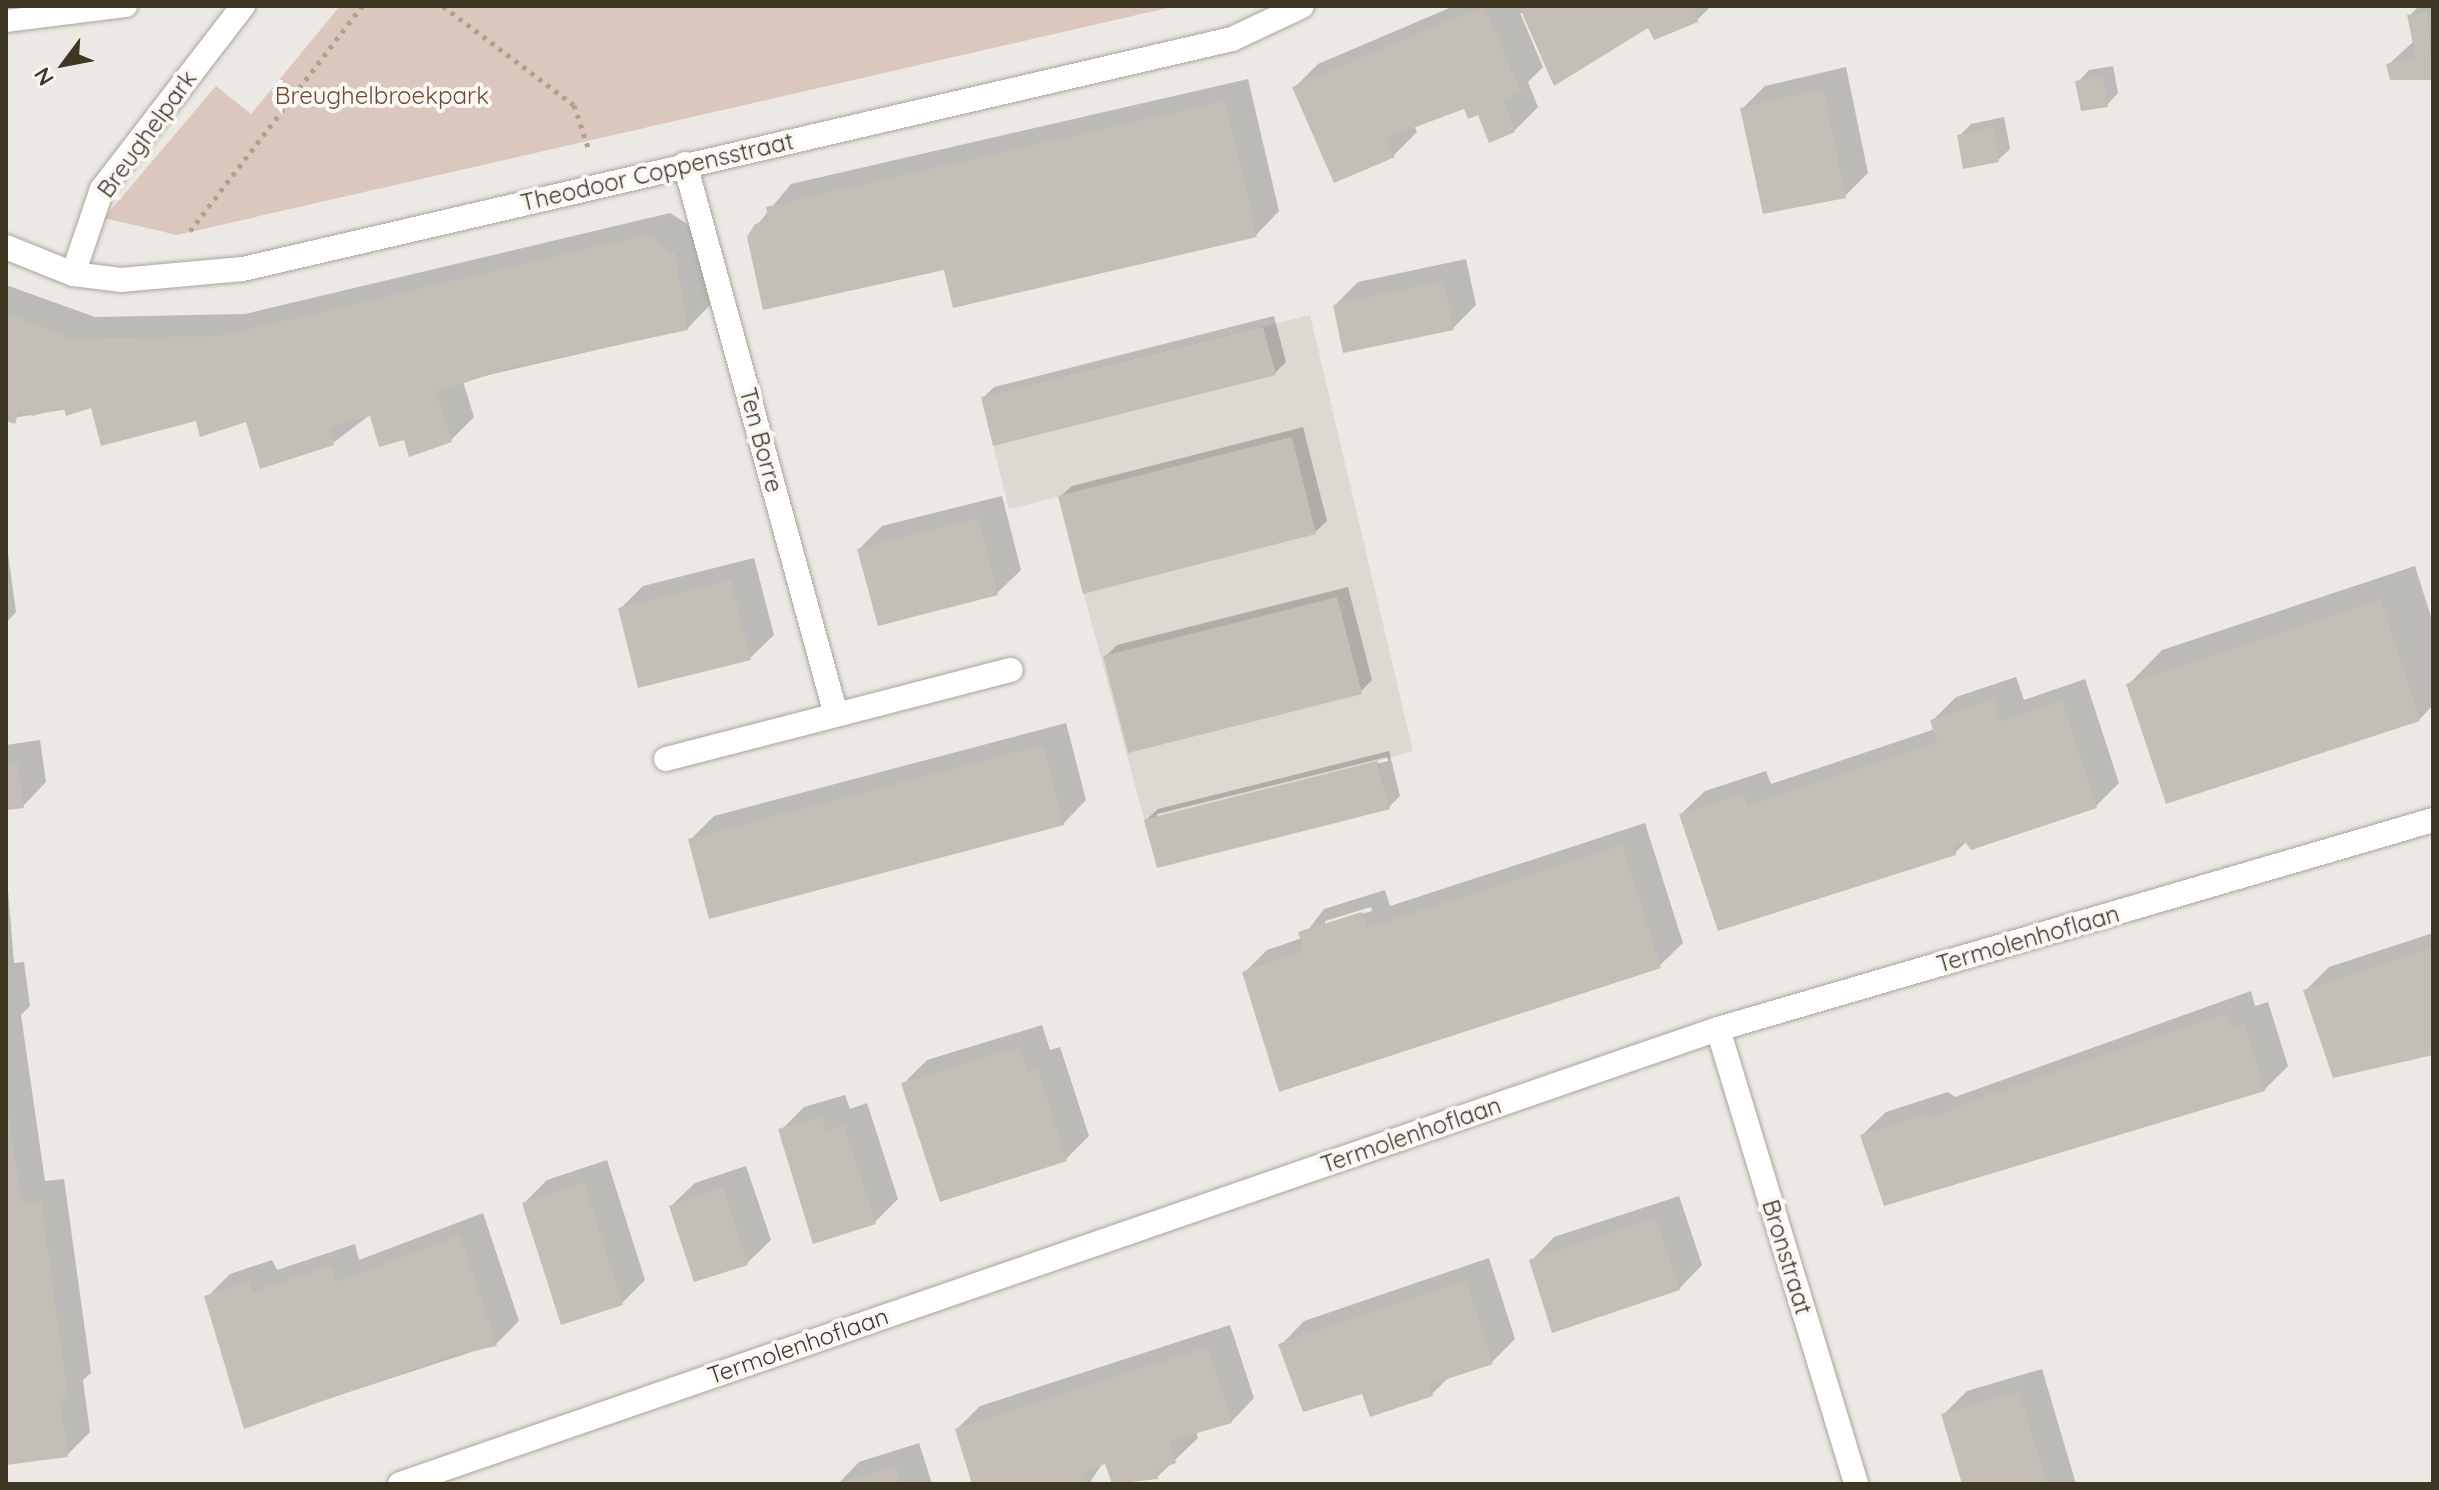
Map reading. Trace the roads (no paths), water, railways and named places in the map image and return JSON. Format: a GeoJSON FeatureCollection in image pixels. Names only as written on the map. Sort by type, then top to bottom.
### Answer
{"type":"FeatureCollection","features":[{"type":"Feature","properties":{"kind":"street","name":"Breughelpark"},"geometry":{"type":"LineString","coordinates":[[73,274],[102,189],[243,6]]}},
{"type":"Feature","properties":{"kind":"street","name":"Theodoor Coppensstraat"},"geometry":{"type":"LineString","coordinates":[[6,247],[73,274],[154,278],[243,269],[1232,39],[1302,6]]}},
{"type":"Feature","properties":{"kind":"street","name":"Ten Borre"},"geometry":{"type":"LineString","coordinates":[[685,164],[836,715]]}},
{"type":"Feature","properties":{"kind":"street"},"geometry":{"type":"LineString","coordinates":[[666,759],[1011,670]]}},
{"type":"Feature","properties":{"kind":"street","name":"Termolenhoflaan"},"geometry":{"type":"LineString","coordinates":[[400,1484],[1718,1029],[2433,820]]}},
{"type":"Feature","properties":{"kind":"street","name":"Bronstraat"},"geometry":{"type":"LineString","coordinates":[[1718,1029],[1856,1484]]}},
{"type":"Feature","properties":{"kind":"lane"},"geometry":{"type":"LineString","coordinates":[[6,21],[126,6]]}},
{"type":"Feature","properties":{"kind":"park label","name":"Breughelbroekpark"},"geometry":{"type":"Point","coordinates":[382,96]}}]}
